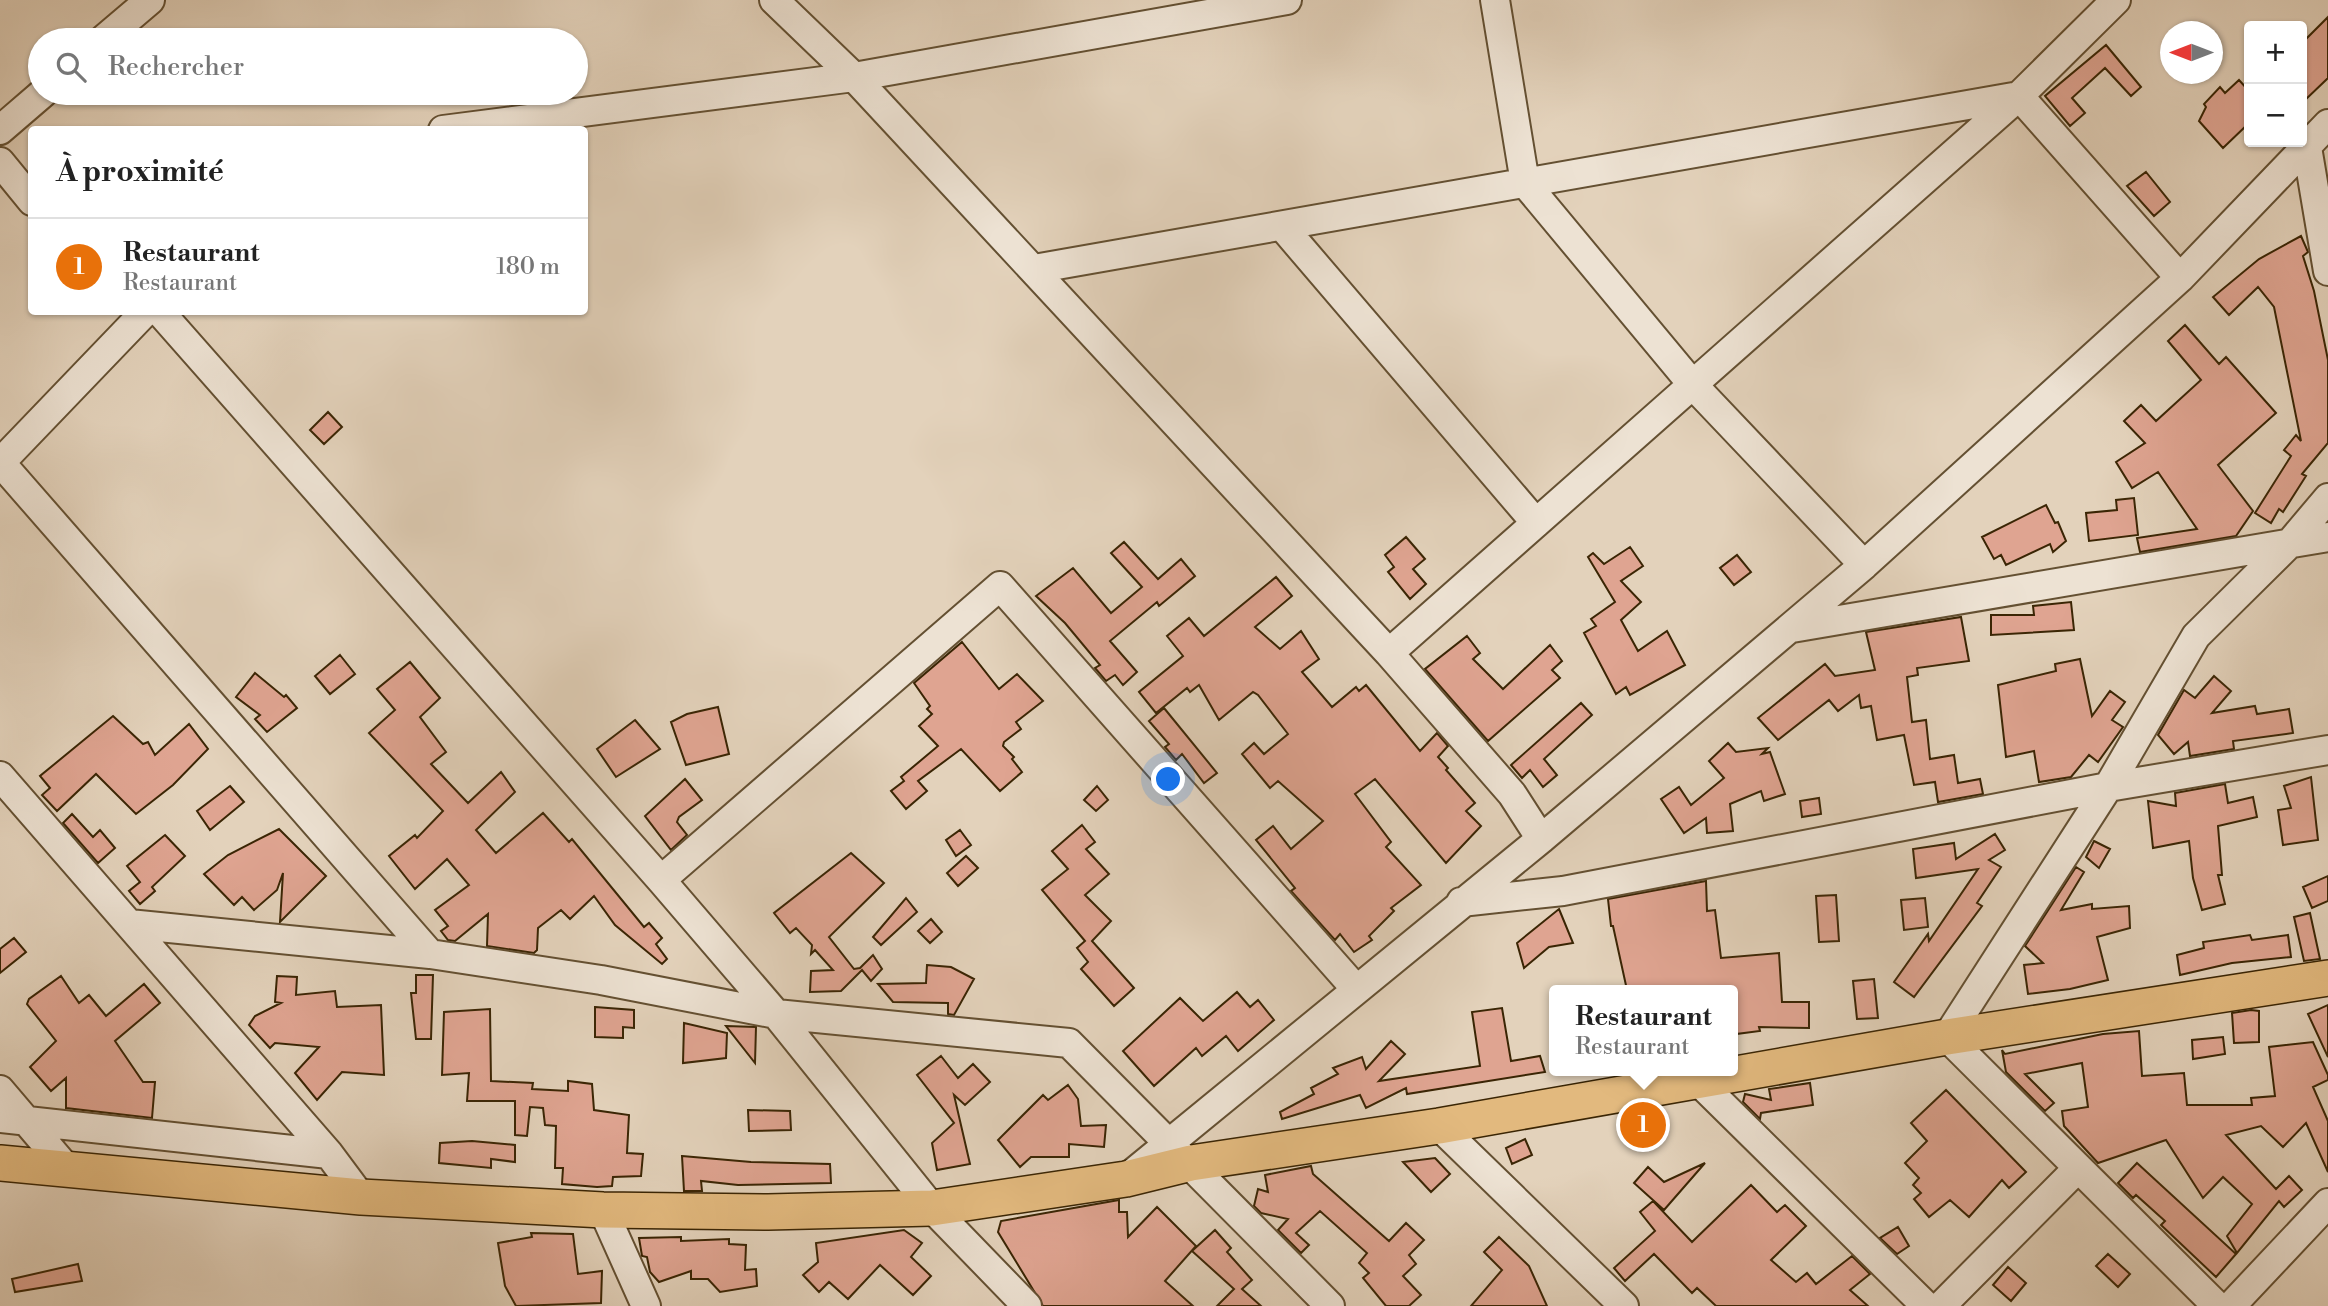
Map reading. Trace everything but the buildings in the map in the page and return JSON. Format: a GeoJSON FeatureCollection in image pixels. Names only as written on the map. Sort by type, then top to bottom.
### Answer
{"type":"FeatureCollection","features":[{"type":"Feature","properties":{"kind":"main road"},"geometry":{"type":"LineString","coordinates":[[1738,1073],[1947,1037],[2328,978]]}},
{"type":"Feature","properties":{"kind":"main road"},"geometry":{"type":"LineString","coordinates":[[0,1163],[361,1197],[603,1210],[768,1212],[932,1208],[1126,1179],[1180,1153],[1439,1126],[1720,1076]]}},
{"type":"Feature","properties":{"kind":"street"},"geometry":{"type":"LineString","coordinates":[[117,28],[150,0]]}},
{"type":"Feature","properties":{"kind":"street"},"geometry":{"type":"LineString","coordinates":[[774,0],[854,77],[1389,653],[1512,794],[1541,839]]}},
{"type":"Feature","properties":{"kind":"street"},"geometry":{"type":"LineString","coordinates":[[474,126],[854,77],[1287,0]]}},
{"type":"Feature","properties":{"kind":"street"},"geometry":{"type":"LineString","coordinates":[[1495,0],[1525,183],[1693,385],[1864,565]]}},
{"type":"Feature","properties":{"kind":"street"},"geometry":{"type":"LineString","coordinates":[[1389,653],[2019,96],[2116,0]]}},
{"type":"Feature","properties":{"kind":"street"},"geometry":{"type":"LineString","coordinates":[[1034,269],[2019,96]]}},
{"type":"Feature","properties":{"kind":"street"},"geometry":{"type":"LineString","coordinates":[[2019,96],[2180,278]]}},
{"type":"Feature","properties":{"kind":"street"},"geometry":{"type":"LineString","coordinates":[[0,130],[29,105]]}},
{"type":"Feature","properties":{"kind":"street"},"geometry":{"type":"LineString","coordinates":[[1180,1153],[1356,989],[1541,839],[1864,565],[2180,278],[2328,124]]}},
{"type":"Feature","properties":{"kind":"street"},"geometry":{"type":"LineString","coordinates":[[2307,147],[2328,271]]}},
{"type":"Feature","properties":{"kind":"street"},"geometry":{"type":"LineString","coordinates":[[0,162],[28,196]]}},
{"type":"Feature","properties":{"kind":"street"},"geometry":{"type":"LineString","coordinates":[[1282,226],[1536,523]]}},
{"type":"Feature","properties":{"kind":"street"},"geometry":{"type":"LineString","coordinates":[[163,315],[661,880],[775,1014],[932,1208],[1027,1306]]}},
{"type":"Feature","properties":{"kind":"street"},"geometry":{"type":"LineString","coordinates":[[133,316],[0,462],[430,954]]}},
{"type":"Feature","properties":{"kind":"street"},"geometry":{"type":"LineString","coordinates":[[2217,1306],[1947,1037],[2108,787],[2196,636],[2290,543],[2328,498]]}},
{"type":"Feature","properties":{"kind":"street"},"geometry":{"type":"LineString","coordinates":[[1789,629],[2328,537]]}},
{"type":"Feature","properties":{"kind":"street"},"geometry":{"type":"LineString","coordinates":[[661,880],[1000,586],[1356,989]]}},
{"type":"Feature","properties":{"kind":"street"},"geometry":{"type":"LineString","coordinates":[[1461,902],[1563,891],[2108,787],[2328,750]]}},
{"type":"Feature","properties":{"kind":"street"},"geometry":{"type":"LineString","coordinates":[[0,776],[329,1154],[361,1197]]}},
{"type":"Feature","properties":{"kind":"street"},"geometry":{"type":"LineString","coordinates":[[129,924],[430,954],[601,980],[775,1014],[1069,1043],[1329,1306]]}},
{"type":"Feature","properties":{"kind":"street"},"geometry":{"type":"LineString","coordinates":[[1697,1080],[1926,1306]]}},
{"type":"Feature","properties":{"kind":"street"},"geometry":{"type":"LineString","coordinates":[[0,1090],[68,1170]]}},
{"type":"Feature","properties":{"kind":"street"},"geometry":{"type":"LineString","coordinates":[[0,1118],[329,1154]]}},
{"type":"Feature","properties":{"kind":"street"},"geometry":{"type":"LineString","coordinates":[[1439,1126],[1625,1306]]}},
{"type":"Feature","properties":{"kind":"street"},"geometry":{"type":"LineString","coordinates":[[1941,1306],[2078,1168]]}},
{"type":"Feature","properties":{"kind":"street"},"geometry":{"type":"LineString","coordinates":[[603,1210],[641,1305]]}},
{"type":"Feature","properties":{"kind":"street"},"geometry":{"type":"LineString","coordinates":[[2231,1306],[2325,1212]]}},
{"type":"Feature","properties":{"kind":"place","name":"Restaurant"},"geometry":{"type":"Point","coordinates":[1643,1125]}}]}
